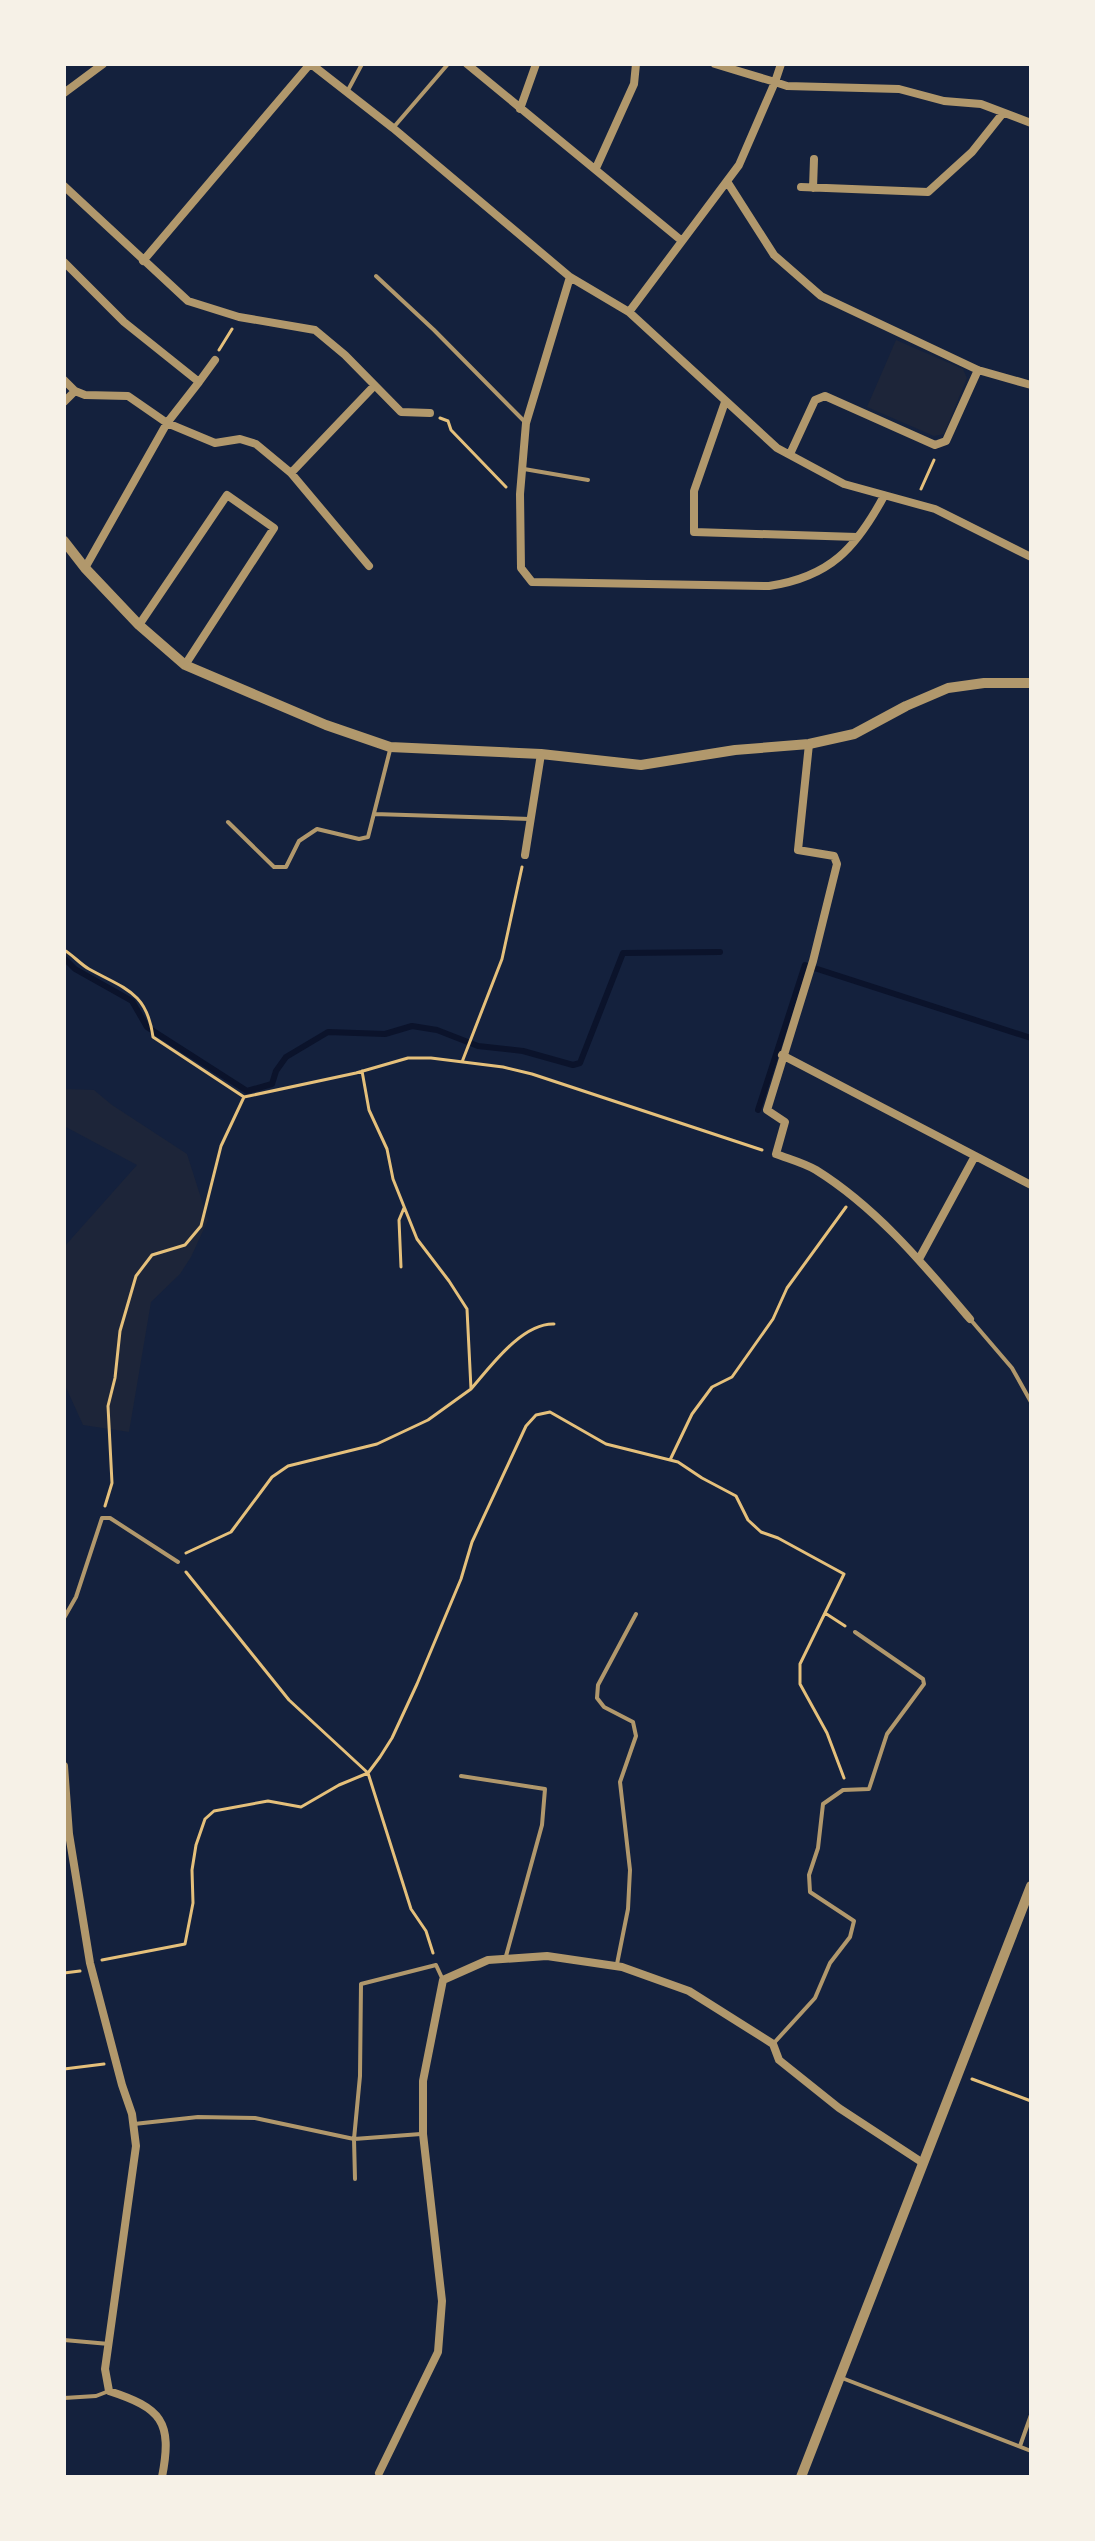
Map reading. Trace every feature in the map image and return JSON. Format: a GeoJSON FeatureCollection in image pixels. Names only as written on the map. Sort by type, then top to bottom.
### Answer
{"type":"FeatureCollection","features":[{"type":"Feature","properties":{"kind":"street"},"geometry":{"type":"LineString","coordinates":[[64,93],[103,64]]}},
{"type":"Feature","properties":{"kind":"street"},"geometry":{"type":"LineString","coordinates":[[143,261],[310,64],[393,128],[570,277],[629,312],[777,448],[844,484],[935,509],[1031,557]]}},
{"type":"Feature","properties":{"kind":"street"},"geometry":{"type":"LineString","coordinates":[[467,64],[682,241]]}},
{"type":"Feature","properties":{"kind":"street"},"geometry":{"type":"LineString","coordinates":[[520,109],[536,64]]}},
{"type":"Feature","properties":{"kind":"street"},"geometry":{"type":"LineString","coordinates":[[596,168],[634,84],[636,64]]}},
{"type":"Feature","properties":{"kind":"street"},"geometry":{"type":"LineString","coordinates":[[715,64],[787,86],[899,89],[944,101],[981,104],[1031,123]]}},
{"type":"Feature","properties":{"kind":"street"},"geometry":{"type":"LineString","coordinates":[[629,312],[728,183],[739,165],[781,64]]}},
{"type":"Feature","properties":{"kind":"street"},"geometry":{"type":"LineString","coordinates":[[801,187],[928,192],[972,152],[1003,113]]}},
{"type":"Feature","properties":{"kind":"street"},"geometry":{"type":"LineString","coordinates":[[813,188],[814,159]]}},
{"type":"Feature","properties":{"kind":"street"},"geometry":{"type":"LineString","coordinates":[[728,183],[774,255],[821,296],[978,370],[1031,385]]}},
{"type":"Feature","properties":{"kind":"street"},"geometry":{"type":"LineString","coordinates":[[64,186],[188,301],[239,317],[315,330],[345,355],[401,412],[430,413]]}},
{"type":"Feature","properties":{"kind":"street"},"geometry":{"type":"LineString","coordinates":[[64,262],[124,322],[199,382]]}},
{"type":"Feature","properties":{"kind":"street"},"geometry":{"type":"LineString","coordinates":[[570,277],[526,423],[520,494],[521,568],[532,582],[769,586],[798,582],[829,567],[867,526],[884,496]]}},
{"type":"Feature","properties":{"kind":"street"},"geometry":{"type":"LineString","coordinates":[[85,568],[167,423],[215,360]]}},
{"type":"Feature","properties":{"kind":"street"},"geometry":{"type":"LineString","coordinates":[[790,454],[815,400],[825,396],[935,445],[941,444],[946,441],[978,370]]}},
{"type":"Feature","properties":{"kind":"street"},"geometry":{"type":"LineString","coordinates":[[64,380],[75,391],[85,395],[128,396],[167,423],[215,443],[240,439],[256,444],[291,473],[369,566]]}},
{"type":"Feature","properties":{"kind":"street"},"geometry":{"type":"LineString","coordinates":[[291,473],[374,386]]}},
{"type":"Feature","properties":{"kind":"street"},"geometry":{"type":"LineString","coordinates":[[64,402],[75,391]]}},
{"type":"Feature","properties":{"kind":"street"},"geometry":{"type":"LineString","coordinates":[[725,402],[694,491],[694,532],[857,537]]}},
{"type":"Feature","properties":{"kind":"street"},"geometry":{"type":"LineString","coordinates":[[139,625],[227,495],[274,528],[185,665]]}},
{"type":"Feature","properties":{"kind":"street"},"geometry":{"type":"LineString","coordinates":[[64,541],[139,625],[185,665],[326,725],[390,747],[541,754],[641,765],[735,750],[809,744],[854,734],[948,688],[984,683],[1031,683]]}},
{"type":"Feature","properties":{"kind":"street"},"geometry":{"type":"LineString","coordinates":[[809,744],[798,850],[834,856],[837,864],[813,961],[767,1110],[785,1122],[776,1154],[814,1169],[853,1198],[919,1259],[970,1319]]}},
{"type":"Feature","properties":{"kind":"street"},"geometry":{"type":"LineString","coordinates":[[525,855],[541,754]]}},
{"type":"Feature","properties":{"kind":"street"},"geometry":{"type":"LineString","coordinates":[[782,1055],[1031,1185]]}},
{"type":"Feature","properties":{"kind":"street"},"geometry":{"type":"LineString","coordinates":[[919,1259],[975,1156]]}},
{"type":"Feature","properties":{"kind":"street"},"geometry":{"type":"LineString","coordinates":[[64,1766],[69,1834],[90,1963],[134,2124],[136,2146],[105,2369],[109,2391],[134,2399],[159,2415],[166,2435],[162,2477]]}},
{"type":"Feature","properties":{"kind":"street"},"geometry":{"type":"LineString","coordinates":[[801,2477],[1031,1886]]}},
{"type":"Feature","properties":{"kind":"street"},"geometry":{"type":"LineString","coordinates":[[379,2473],[438,2352],[442,2301],[423,2134],[423,2081],[443,1980],[488,1960],[547,1956],[617,1967],[689,1991],[773,2044],[779,2060],[839,2108],[923,2163]]}},
{"type":"Feature","properties":{"kind":"lane"},"geometry":{"type":"LineString","coordinates":[[347,92],[362,64]]}},
{"type":"Feature","properties":{"kind":"lane"},"geometry":{"type":"LineString","coordinates":[[393,128],[448,64]]}},
{"type":"Feature","properties":{"kind":"lane"},"geometry":{"type":"LineString","coordinates":[[376,276],[526,423]]}},
{"type":"Feature","properties":{"kind":"lane"},"geometry":{"type":"LineString","coordinates":[[522,469],[588,480]]}},
{"type":"Feature","properties":{"kind":"lane"},"geometry":{"type":"LineString","coordinates":[[228,822],[274,867],[286,867],[299,841],[317,829],[359,839],[368,837],[390,747]]}},
{"type":"Feature","properties":{"kind":"lane"},"geometry":{"type":"LineString","coordinates":[[374,814],[530,819]]}},
{"type":"Feature","properties":{"kind":"lane"},"geometry":{"type":"LineString","coordinates":[[970,1319],[1012,1368],[1031,1402]]}},
{"type":"Feature","properties":{"kind":"lane"},"geometry":{"type":"LineString","coordinates":[[64,1618],[76,1597],[102,1518],[110,1518],[178,1562]]}},
{"type":"Feature","properties":{"kind":"lane"},"geometry":{"type":"LineString","coordinates":[[617,1967],[628,1909],[630,1870],[620,1782],[636,1736],[633,1722],[604,1707],[597,1698],[598,1685],[636,1614]]}},
{"type":"Feature","properties":{"kind":"lane"},"geometry":{"type":"LineString","coordinates":[[773,2044],[815,1998],[830,1963],[850,1937],[854,1921],[810,1892],[809,1875],[818,1848],[823,1804],[843,1790],[869,1789],[887,1734],[924,1684],[923,1679],[855,1632]]}},
{"type":"Feature","properties":{"kind":"lane"},"geometry":{"type":"LineString","coordinates":[[461,1776],[545,1789],[542,1825],[506,1959]]}},
{"type":"Feature","properties":{"kind":"lane"},"geometry":{"type":"LineString","coordinates":[[355,2179],[361,1984],[436,1965],[443,1980]]}},
{"type":"Feature","properties":{"kind":"lane"},"geometry":{"type":"LineString","coordinates":[[134,2124],[198,2117],[255,2118],[354,2139],[423,2134]]}},
{"type":"Feature","properties":{"kind":"lane"},"geometry":{"type":"LineString","coordinates":[[64,2340],[109,2344]]}},
{"type":"Feature","properties":{"kind":"lane"},"geometry":{"type":"LineString","coordinates":[[840,2377],[1031,2451]]}},
{"type":"Feature","properties":{"kind":"lane"},"geometry":{"type":"LineString","coordinates":[[64,2398],[96,2396],[109,2391]]}},
{"type":"Feature","properties":{"kind":"lane"},"geometry":{"type":"LineString","coordinates":[[1019,2447],[1031,2415]]}},
{"type":"Feature","properties":{"kind":"path"},"geometry":{"type":"LineString","coordinates":[[215,360],[239,317]]}},
{"type":"Feature","properties":{"kind":"path"},"geometry":{"type":"LineString","coordinates":[[430,413],[448,421],[451,430],[511,491],[520,494]]}},
{"type":"Feature","properties":{"kind":"path"},"geometry":{"type":"LineString","coordinates":[[915,504],[941,444]]}},
{"type":"Feature","properties":{"kind":"path"},"geometry":{"type":"LineString","coordinates":[[462,1062],[502,959],[525,855]]}},
{"type":"Feature","properties":{"kind":"path"},"geometry":{"type":"LineString","coordinates":[[64,950],[85,966],[137,994],[150,1016],[153,1037],[244,1097],[408,1058],[462,1062],[532,1074],[776,1154]]}},
{"type":"Feature","properties":{"kind":"path"},"geometry":{"type":"LineString","coordinates":[[362,1071],[369,1110],[387,1149],[393,1179],[417,1239],[467,1309],[471,1389]]}},
{"type":"Feature","properties":{"kind":"path"},"geometry":{"type":"LineString","coordinates":[[102,1518],[112,1483],[108,1406],[120,1331],[136,1276],[152,1255],[185,1245],[201,1226],[221,1146],[244,1097]]}},
{"type":"Feature","properties":{"kind":"path"},"geometry":{"type":"LineString","coordinates":[[670,1460],[692,1414],[712,1387],[732,1377],[773,1319],[787,1288],[853,1198]]}},
{"type":"Feature","properties":{"kind":"path"},"geometry":{"type":"LineString","coordinates":[[401,1267],[399,1220],[404,1208]]}},
{"type":"Feature","properties":{"kind":"path"},"geometry":{"type":"LineString","coordinates":[[436,1965],[426,1931],[411,1909],[368,1773],[289,1700],[178,1562],[188,1551],[231,1532],[272,1477],[288,1466],[377,1444],[428,1420],[471,1389],[508,1347],[542,1324],[554,1324]]}},
{"type":"Feature","properties":{"kind":"path"},"geometry":{"type":"LineString","coordinates":[[90,1963],[185,1944],[193,1903],[192,1870],[196,1845],[205,1819],[214,1811],[268,1801],[301,1807],[339,1785],[368,1773],[392,1738],[405,1711],[461,1579],[472,1542],[526,1426],[536,1415],[550,1412],[606,1444],[678,1462],[736,1496],[748,1520],[761,1532],[844,1574],[800,1664],[800,1684],[827,1733],[845,1781],[843,1790]]}},
{"type":"Feature","properties":{"kind":"path"},"geometry":{"type":"LineString","coordinates":[[825,1613],[855,1632]]}},
{"type":"Feature","properties":{"kind":"path"},"geometry":{"type":"LineString","coordinates":[[64,2069],[116,2063]]}},
{"type":"Feature","properties":{"kind":"path"},"geometry":{"type":"LineString","coordinates":[[958,2073],[1031,2101]]}},
{"type":"Feature","properties":{"kind":"shaded area"},"geometry":{"type":"Polygon","coordinates":[[[896,340],[963,369],[967,378],[944,434],[934,436],[867,407],[896,340]]]}},
{"type":"Feature","properties":{"kind":"shaded area"},"geometry":{"type":"Polygon","coordinates":[[[64,1089],[94,1090],[187,1154],[208,1220],[180,1274],[151,1302],[129,1432],[83,1425],[64,1383],[64,1247],[137,1165],[64,1126],[64,1089]]]}},
{"type":"Feature","properties":{"kind":"waterway"},"geometry":{"type":"LineString","coordinates":[[64,958],[75,969],[132,1001],[147,1027],[247,1091],[272,1084],[276,1071],[286,1057],[328,1032],[385,1034],[412,1026],[437,1030],[478,1046],[523,1051],[573,1065],[580,1063],[623,953],[720,952]]}},
{"type":"Feature","properties":{"kind":"waterway"},"geometry":{"type":"LineString","coordinates":[[758,1110],[805,965],[1031,1038]]}}]}
